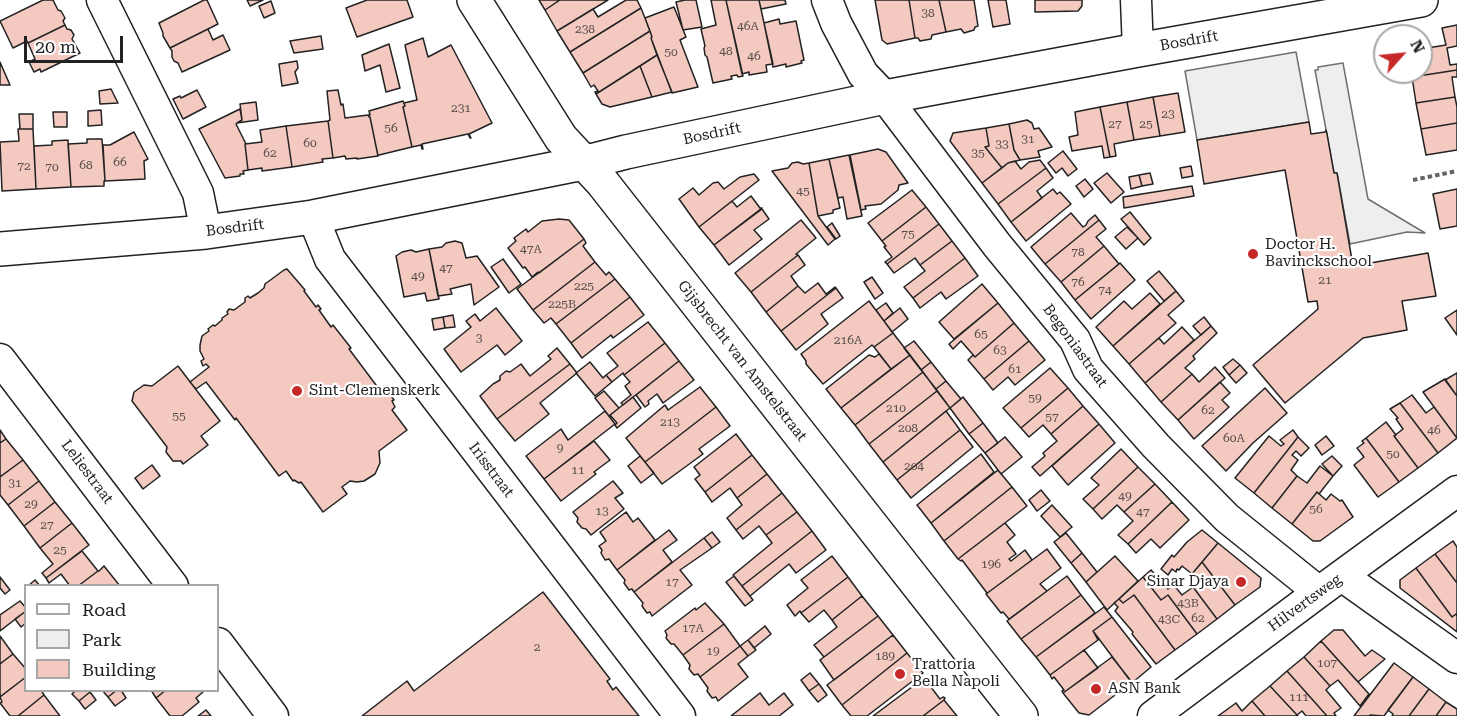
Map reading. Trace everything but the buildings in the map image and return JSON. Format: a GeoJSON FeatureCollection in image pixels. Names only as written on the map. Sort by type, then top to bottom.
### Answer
{"type":"FeatureCollection","features":[{"type":"Feature","properties":{"kind":"street"},"geometry":{"type":"LineString","coordinates":[[102,0],[198,193],[206,232]]}},
{"type":"Feature","properties":{"kind":"street","name":"Gijsbrecht van Amstelstraat"},"geometry":{"type":"LineString","coordinates":[[474,0],[561,138],[602,182],[1021,716]]}},
{"type":"Feature","properties":{"kind":"street","name":"Begoniastraat"},"geometry":{"type":"LineString","coordinates":[[827,0],[863,74],[885,98],[997,245],[1075,340],[1088,369],[1156,446],[1227,518],[1330,584],[1457,658]]}},
{"type":"Feature","properties":{"kind":"street"},"geometry":{"type":"LineString","coordinates":[[1136,0],[1138,50]]}},
{"type":"Feature","properties":{"kind":"street","name":"Bosdrift"},"geometry":{"type":"LineString","coordinates":[[0,249],[206,232],[313,217],[583,163],[885,98],[1421,0]]}},
{"type":"Feature","properties":{"kind":"street","name":"Irisstraat"},"geometry":{"type":"LineString","coordinates":[[313,217],[330,259],[680,716]]}},
{"type":"Feature","properties":{"kind":"street","name":"Leliestraat"},"geometry":{"type":"LineString","coordinates":[[0,359],[172,584]]}},
{"type":"Feature","properties":{"kind":"street","name":"Hilvertsweg"},"geometry":{"type":"LineString","coordinates":[[1153,716],[1457,491]]}},
{"type":"Feature","properties":{"kind":"street"},"geometry":{"type":"LineString","coordinates":[[219,644],[273,716]]}},
{"type":"Feature","properties":{"kind":"path"},"geometry":{"type":"LineString","coordinates":[[1413,180],[1457,171]]}},
{"type":"Feature","properties":{"kind":"green space"},"geometry":{"type":"Polygon","coordinates":[[[1296,52],[1309,122],[1197,140],[1185,71],[1296,52]]]}},
{"type":"Feature","properties":{"kind":"green space"},"geometry":{"type":"Polygon","coordinates":[[[1343,63],[1368,199],[1425,233],[1407,232],[1350,244],[1315,70],[1318,70],[1318,67],[1343,63]]]}},
{"type":"Feature","properties":{"kind":"place","name":"Doctor H. Bavinckschool"},"geometry":{"type":"Point","coordinates":[1253,254]}},
{"type":"Feature","properties":{"kind":"place","name":"Sint-Clemenskerk"},"geometry":{"type":"Point","coordinates":[297,391]}},
{"type":"Feature","properties":{"kind":"place","name":"Sinar Djaya"},"geometry":{"type":"Point","coordinates":[1241,582]}},
{"type":"Feature","properties":{"kind":"place","name":"Trattoria Bella Napoli"},"geometry":{"type":"Point","coordinates":[900,674]}},
{"type":"Feature","properties":{"kind":"place","name":"ASN Bank"},"geometry":{"type":"Point","coordinates":[1096,689]}}]}
